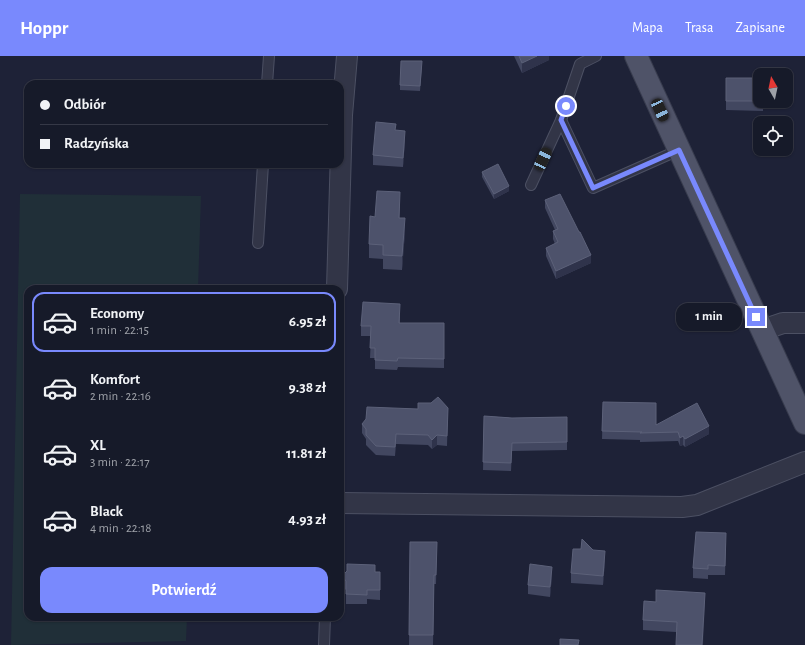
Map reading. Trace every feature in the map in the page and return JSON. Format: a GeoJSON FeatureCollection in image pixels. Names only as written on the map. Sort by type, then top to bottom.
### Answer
{"type":"FeatureCollection","features":[{"type":"Feature","properties":{"kind":"main road"},"geometry":{"type":"LineString","coordinates":[[636,56],[805,422]]}},
{"type":"Feature","properties":{"kind":"street"},"geometry":{"type":"LineString","coordinates":[[344,91],[347,56]]}},
{"type":"Feature","properties":{"kind":"street"},"geometry":{"type":"LineString","coordinates":[[337,285],[340,168]]}},
{"type":"Feature","properties":{"kind":"street"},"geometry":{"type":"LineString","coordinates":[[762,330],[783,323],[805,323]]}},
{"type":"Feature","properties":{"kind":"street"},"geometry":{"type":"LineString","coordinates":[[344,503],[682,507],[697,505],[805,462]]}},
{"type":"Feature","properties":{"kind":"lane"},"geometry":{"type":"LineString","coordinates":[[267,80],[269,56]]}},
{"type":"Feature","properties":{"kind":"lane"},"geometry":{"type":"LineString","coordinates":[[530,185],[561,120],[580,64],[596,56]]}},
{"type":"Feature","properties":{"kind":"lane"},"geometry":{"type":"LineString","coordinates":[[561,120],[593,188],[679,150]]}},
{"type":"Feature","properties":{"kind":"lane"},"geometry":{"type":"LineString","coordinates":[[258,243],[263,168]]}},
{"type":"Feature","properties":{"kind":"lane"},"geometry":{"type":"LineString","coordinates":[[324,645],[325,621]]}},
{"type":"Feature","properties":{"kind":"shaded area"},"geometry":{"type":"Polygon","coordinates":[[[20,194],[201,196],[198,285],[24,285],[24,621],[187,621],[186,641],[11,645],[20,194]]]}},
{"type":"Feature","properties":{"kind":"building"},"geometry":{"type":"Polygon","coordinates":[[[519,56],[537,56],[522,63],[519,56]]]}},
{"type":"Feature","properties":{"kind":"building"},"geometry":{"type":"Polygon","coordinates":[[[401,61],[422,61],[420,86],[400,85],[401,61]]]}},
{"type":"Feature","properties":{"kind":"building"},"geometry":{"type":"Polygon","coordinates":[[[726,78],[753,78],[753,101],[726,101],[726,78]]]}},
{"type":"Feature","properties":{"kind":"building"},"geometry":{"type":"Polygon","coordinates":[[[376,122],[396,124],[395,130],[405,131],[403,158],[373,155],[376,122]]]}},
{"type":"Feature","properties":{"kind":"building"},"geometry":{"type":"Polygon","coordinates":[[[498,164],[509,186],[494,194],[482,172],[498,164]]]}},
{"type":"Feature","properties":{"kind":"building"},"geometry":{"type":"Polygon","coordinates":[[[377,191],[400,192],[399,218],[405,218],[402,256],[383,255],[383,245],[369,244],[370,216],[375,217],[377,191]]]}},
{"type":"Feature","properties":{"kind":"building"},"geometry":{"type":"Polygon","coordinates":[[[560,194],[591,255],[556,271],[546,248],[558,242],[553,231],[558,229],[545,200],[560,194]]]}},
{"type":"Feature","properties":{"kind":"building"},"geometry":{"type":"Polygon","coordinates":[[[363,302],[400,304],[399,323],[444,323],[444,359],[398,358],[397,361],[375,360],[375,348],[370,348],[371,326],[361,326],[363,302]]]}},
{"type":"Feature","properties":{"kind":"building"},"geometry":{"type":"Polygon","coordinates":[[[438,397],[448,408],[447,436],[437,435],[432,440],[428,435],[396,434],[395,447],[376,446],[366,435],[366,429],[362,424],[366,419],[367,407],[418,409],[418,403],[431,403],[438,397]]]}},
{"type":"Feature","properties":{"kind":"building"},"geometry":{"type":"Polygon","coordinates":[[[603,402],[656,403],[656,425],[697,403],[709,426],[685,439],[683,436],[680,438],[678,432],[640,433],[642,432],[602,431],[603,402]]]}},
{"type":"Feature","properties":{"kind":"building"},"geometry":{"type":"Polygon","coordinates":[[[484,416],[512,418],[567,417],[567,442],[512,443],[511,463],[483,462],[484,416]]]}},
{"type":"Feature","properties":{"kind":"building"},"geometry":{"type":"Polygon","coordinates":[[[696,532],[726,533],[725,566],[708,565],[708,569],[693,568],[696,532]]]}},
{"type":"Feature","properties":{"kind":"building"},"geometry":{"type":"Polygon","coordinates":[[[582,539],[593,550],[605,551],[603,576],[571,573],[573,549],[581,549],[582,539]]]}},
{"type":"Feature","properties":{"kind":"building"},"geometry":{"type":"Polygon","coordinates":[[[410,542],[437,542],[436,575],[434,575],[433,635],[409,635],[410,542]]]}},
{"type":"Feature","properties":{"kind":"building"},"geometry":{"type":"Polygon","coordinates":[[[347,564],[375,565],[375,572],[380,572],[380,590],[367,590],[367,595],[346,594],[346,581],[344,578],[344,574],[347,571],[347,564]]]}},
{"type":"Feature","properties":{"kind":"building"},"geometry":{"type":"Polygon","coordinates":[[[530,564],[552,567],[550,587],[528,585],[530,564]]]}},
{"type":"Feature","properties":{"kind":"building"},"geometry":{"type":"Polygon","coordinates":[[[656,590],[705,593],[702,645],[676,645],[677,622],[643,620],[644,601],[656,602],[656,590]]]}},
{"type":"Feature","properties":{"kind":"building"},"geometry":{"type":"Polygon","coordinates":[[[560,639],[579,640],[578,645],[560,645],[560,639]]]}},
{"type":"Feature","properties":{"kind":"route"},"geometry":{"type":"LineString","coordinates":[[566,106],[561,120],[593,188],[679,150],[756,317]]}}]}
